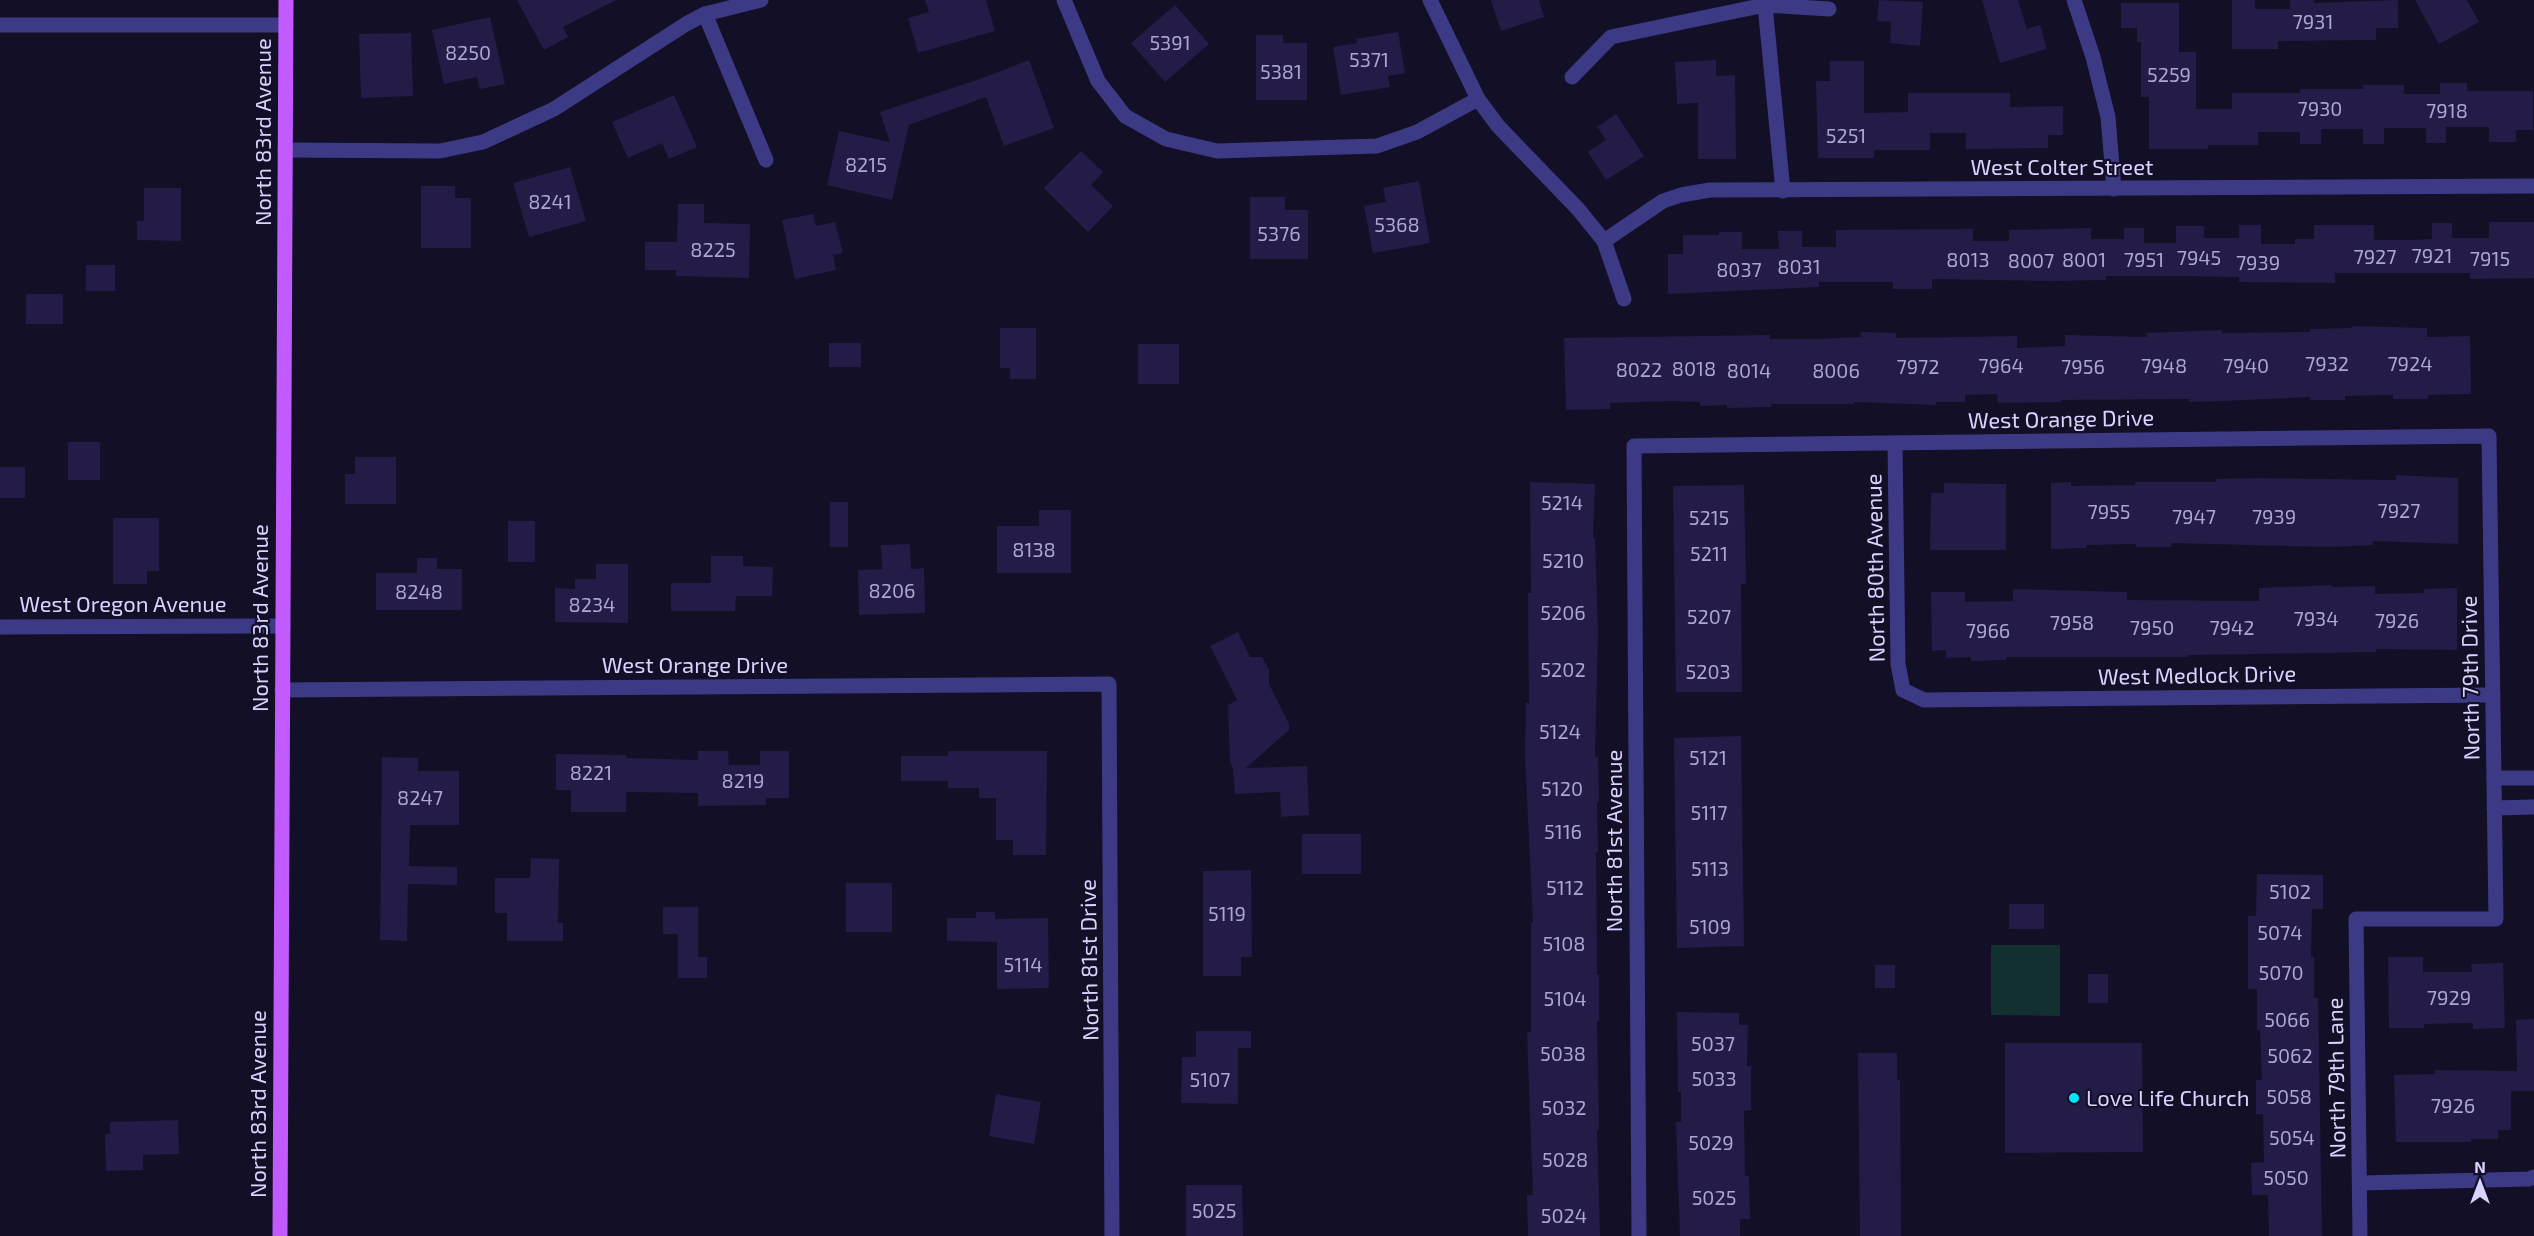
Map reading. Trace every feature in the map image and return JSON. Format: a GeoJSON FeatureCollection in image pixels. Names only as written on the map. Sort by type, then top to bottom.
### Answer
{"type":"FeatureCollection","features":[{"type":"Feature","properties":{"kind":"main road","name":"North 83rd Avenue"},"geometry":{"type":"LineString","coordinates":[[280,1236],[286,0]]}},
{"type":"Feature","properties":{"kind":"street"},"geometry":{"type":"LineString","coordinates":[[285,150],[440,151],[483,142],[554,109],[686,24],[705,15],[761,0]]}},
{"type":"Feature","properties":{"kind":"street"},"geometry":{"type":"LineString","coordinates":[[1064,0],[1098,81],[1125,116],[1166,139],[1207,149],[1217,151],[1377,146],[1417,132],[1478,99]]}},
{"type":"Feature","properties":{"kind":"street"},"geometry":{"type":"LineString","coordinates":[[1430,0],[1478,99],[1498,126],[1578,209],[1604,241],[1624,298]]}},
{"type":"Feature","properties":{"kind":"street"},"geometry":{"type":"LineString","coordinates":[[2074,0],[2108,117],[2114,189]]}},
{"type":"Feature","properties":{"kind":"street"},"geometry":{"type":"LineString","coordinates":[[1572,77],[1611,37],[1765,5],[1829,9]]}},
{"type":"Feature","properties":{"kind":"street"},"geometry":{"type":"LineString","coordinates":[[1765,5],[1783,191]]}},
{"type":"Feature","properties":{"kind":"street"},"geometry":{"type":"LineString","coordinates":[[705,15],[766,160]]}},
{"type":"Feature","properties":{"kind":"street"},"geometry":{"type":"LineString","coordinates":[[0,25],[286,25]]}},
{"type":"Feature","properties":{"kind":"street","name":"West Colter Street"},"geometry":{"type":"LineString","coordinates":[[1604,241],[1663,201],[1710,190],[2534,186]]}},
{"type":"Feature","properties":{"kind":"street","name":"West Orange Drive"},"geometry":{"type":"LineString","coordinates":[[1634,446],[2489,436]]}},
{"type":"Feature","properties":{"kind":"street","name":"North 79th Drive"},"geometry":{"type":"LineString","coordinates":[[2356,919],[2496,919],[2489,436]]}},
{"type":"Feature","properties":{"kind":"street","name":"North 80th Avenue"},"geometry":{"type":"LineString","coordinates":[[1895,444],[1898,664],[1903,690]]}},
{"type":"Feature","properties":{"kind":"street","name":"North 81st Avenue"},"geometry":{"type":"LineString","coordinates":[[1634,446],[1640,1236]]}},
{"type":"Feature","properties":{"kind":"street","name":"West Oregon Avenue"},"geometry":{"type":"LineString","coordinates":[[0,627],[283,626]]}},
{"type":"Feature","properties":{"kind":"street","name":"West Orange Drive"},"geometry":{"type":"LineString","coordinates":[[282,690],[1109,684]]}},
{"type":"Feature","properties":{"kind":"street","name":"North 81st Drive"},"geometry":{"type":"LineString","coordinates":[[1109,684],[1112,1236]]}},
{"type":"Feature","properties":{"kind":"street","name":"West Medlock Drive"},"geometry":{"type":"LineString","coordinates":[[1903,690],[1924,700],[2493,695]]}},
{"type":"Feature","properties":{"kind":"street"},"geometry":{"type":"LineString","coordinates":[[2494,778],[2534,778]]}},
{"type":"Feature","properties":{"kind":"street"},"geometry":{"type":"LineString","coordinates":[[2494,808],[2534,807]]}},
{"type":"Feature","properties":{"kind":"street","name":"North 79th Lane"},"geometry":{"type":"LineString","coordinates":[[2356,919],[2360,1236]]}},
{"type":"Feature","properties":{"kind":"street"},"geometry":{"type":"LineString","coordinates":[[2360,1183],[2529,1179],[2534,1177]]}},
{"type":"Feature","properties":{"kind":"green space"},"geometry":{"type":"Polygon","coordinates":[[[1991,945],[2060,945],[2060,1016],[1991,1015],[1991,945]]]}},
{"type":"Feature","properties":{"kind":"building"},"geometry":{"type":"Polygon","coordinates":[[[517,0],[616,0],[563,27],[568,37],[544,50],[517,0]]]}},
{"type":"Feature","properties":{"kind":"building"},"geometry":{"type":"Polygon","coordinates":[[[925,0],[986,0],[995,31],[918,53],[908,18],[929,12],[925,0]]]}},
{"type":"Feature","properties":{"kind":"building"},"geometry":{"type":"Polygon","coordinates":[[[1491,0],[1539,0],[1544,17],[1501,31],[1491,0]]]}},
{"type":"Feature","properties":{"kind":"building"},"geometry":{"type":"Polygon","coordinates":[[[1879,0],[1923,2],[1920,46],[1890,43],[1891,22],[1877,21],[1879,0]]]}},
{"type":"Feature","properties":{"kind":"building"},"geometry":{"type":"Polygon","coordinates":[[[1982,0],[2018,0],[2027,29],[2040,25],[2047,49],[2000,63],[1982,0]]]}},
{"type":"Feature","properties":{"kind":"building"},"geometry":{"type":"Polygon","coordinates":[[[2232,0],[2255,0],[2255,9],[2290,9],[2290,0],[2314,0],[2314,3],[2398,0],[2398,28],[2376,28],[2376,40],[2278,41],[2278,49],[2232,49],[2232,0]]]}},
{"type":"Feature","properties":{"kind":"building"},"geometry":{"type":"Polygon","coordinates":[[[2415,0],[2467,0],[2479,22],[2439,44],[2415,0]]]}},
{"type":"Feature","properties":{"kind":"building"},"geometry":{"type":"Polygon","coordinates":[[[2121,3],[2179,3],[2179,52],[2196,52],[2196,109],[2232,109],[2232,93],[2300,93],[2300,89],[2363,89],[2363,85],[2404,85],[2404,94],[2440,94],[2440,83],[2467,83],[2467,91],[2533,91],[2533,130],[2516,130],[2516,142],[2489,142],[2489,127],[2446,127],[2446,143],[2426,143],[2426,128],[2384,128],[2384,144],[2363,144],[2363,129],[2321,129],[2321,144],[2300,144],[2300,132],[2258,132],[2258,145],[2208,145],[2208,149],[2149,149],[2149,97],[2141,97],[2141,42],[2137,42],[2137,28],[2121,28],[2121,3]]]}},
{"type":"Feature","properties":{"kind":"building"},"geometry":{"type":"Polygon","coordinates":[[[1175,5],[1209,44],[1165,82],[1131,43],[1175,5]]]}},
{"type":"Feature","properties":{"kind":"building"},"geometry":{"type":"Polygon","coordinates":[[[490,17],[505,84],[480,89],[477,77],[444,84],[432,30],[490,17]]]}},
{"type":"Feature","properties":{"kind":"building"},"geometry":{"type":"Polygon","coordinates":[[[1398,32],[1405,73],[1388,76],[1390,87],[1341,95],[1333,47],[1357,43],[1356,39],[1398,32]]]}},
{"type":"Feature","properties":{"kind":"building"},"geometry":{"type":"Polygon","coordinates":[[[411,33],[413,96],[361,98],[359,34],[411,33]]]}},
{"type":"Feature","properties":{"kind":"building"},"geometry":{"type":"Polygon","coordinates":[[[1256,35],[1283,35],[1283,43],[1307,43],[1307,100],[1256,100],[1256,35]]]}},
{"type":"Feature","properties":{"kind":"building"},"geometry":{"type":"Polygon","coordinates":[[[1029,60],[1054,128],[1004,146],[986,97],[909,125],[892,200],[827,185],[839,131],[890,142],[880,112],[1029,60]]]}},
{"type":"Feature","properties":{"kind":"building"},"geometry":{"type":"Polygon","coordinates":[[[1716,60],[1716,76],[1735,75],[1736,159],[1698,159],[1698,103],[1677,104],[1675,62],[1716,60]]]}},
{"type":"Feature","properties":{"kind":"building"},"geometry":{"type":"Polygon","coordinates":[[[1830,61],[1864,61],[1864,113],[1908,112],[1908,93],[2010,93],[2010,107],[2063,106],[2063,135],[2048,135],[2048,148],[1966,149],[1966,133],[1930,133],[1930,150],[1874,150],[1874,158],[1818,158],[1816,81],[1830,81],[1830,61]]]}},
{"type":"Feature","properties":{"kind":"building"},"geometry":{"type":"Polygon","coordinates":[[[674,95],[697,147],[669,159],[662,143],[628,158],[612,122],[674,95]]]}},
{"type":"Feature","properties":{"kind":"building"},"geometry":{"type":"Polygon","coordinates":[[[1616,114],[1644,156],[1606,180],[1588,152],[1606,140],[1597,127],[1616,114]]]}},
{"type":"Feature","properties":{"kind":"building"},"geometry":{"type":"Polygon","coordinates":[[[1081,151],[1103,172],[1091,185],[1113,206],[1088,232],[1044,188],[1081,151]]]}},
{"type":"Feature","properties":{"kind":"building"},"geometry":{"type":"Polygon","coordinates":[[[570,167],[586,221],[529,237],[513,183],[570,167]]]}},
{"type":"Feature","properties":{"kind":"building"},"geometry":{"type":"Polygon","coordinates":[[[1419,181],[1430,243],[1373,253],[1364,206],[1386,202],[1383,188],[1419,181]]]}},
{"type":"Feature","properties":{"kind":"building"},"geometry":{"type":"Polygon","coordinates":[[[421,186],[455,186],[455,198],[471,198],[471,248],[421,248],[421,186]]]}},
{"type":"Feature","properties":{"kind":"building"},"geometry":{"type":"Polygon","coordinates":[[[144,188],[181,188],[181,241],[137,240],[137,221],[144,221],[144,188]]]}},
{"type":"Feature","properties":{"kind":"building"},"geometry":{"type":"Polygon","coordinates":[[[1250,197],[1285,197],[1285,210],[1308,210],[1308,259],[1250,259],[1250,197]]]}},
{"type":"Feature","properties":{"kind":"building"},"geometry":{"type":"Polygon","coordinates":[[[678,204],[704,204],[704,223],[750,224],[749,278],[676,276],[676,270],[645,270],[645,242],[677,242],[678,204]]]}},
{"type":"Feature","properties":{"kind":"building"},"geometry":{"type":"Polygon","coordinates":[[[813,214],[816,226],[835,222],[843,253],[833,255],[836,270],[795,279],[782,220],[813,214]]]}},
{"type":"Feature","properties":{"kind":"building"},"geometry":{"type":"Polygon","coordinates":[[[2489,222],[2534,222],[2534,278],[2470,279],[2470,273],[2335,273],[2335,283],[2239,282],[2239,277],[2176,276],[2106,276],[2106,280],[2054,281],[1932,279],[1932,289],[1893,289],[1893,282],[1819,282],[1819,287],[1668,294],[1668,254],[1683,254],[1683,235],[1719,235],[1719,232],[1742,232],[1742,249],[1779,249],[1778,231],[1802,231],[1802,247],[1836,247],[1836,230],[1973,229],[1973,241],[2009,241],[2009,230],[2091,228],[2091,239],[2124,239],[2124,228],[2144,228],[2144,243],[2176,243],[2176,226],[2204,226],[2204,238],[2239,238],[2239,225],[2261,225],[2261,244],[2295,244],[2295,239],[2314,239],[2314,225],[2374,225],[2374,240],[2412,240],[2432,239],[2432,223],[2452,223],[2452,238],[2489,238],[2489,222]]]}},
{"type":"Feature","properties":{"kind":"building"},"geometry":{"type":"Polygon","coordinates":[[[86,265],[115,265],[115,291],[86,291],[86,265]]]}},
{"type":"Feature","properties":{"kind":"building"},"geometry":{"type":"Polygon","coordinates":[[[26,294],[63,294],[63,324],[26,324],[26,294]]]}},
{"type":"Feature","properties":{"kind":"building"},"geometry":{"type":"Polygon","coordinates":[[[2352,326],[2427,328],[2427,337],[2470,336],[2471,394],[2428,395],[2428,399],[2393,399],[2393,395],[2345,396],[2345,400],[2310,400],[2310,397],[2189,402],[2189,399],[1998,403],[1997,394],[1965,395],[1965,402],[1936,402],[1936,405],[1854,402],[1854,404],[1771,404],[1772,407],[1727,408],[1727,405],[1700,406],[1700,402],[1673,401],[1610,403],[1610,409],[1566,410],[1564,338],[1770,335],[1770,339],[1818,339],[1861,337],[1861,332],[1896,333],[1896,338],[2017,336],[2017,348],[2065,346],[2065,335],[2147,337],[2146,333],[2222,330],[2222,333],[2310,332],[2310,329],[2352,328],[2352,326]]]}},
{"type":"Feature","properties":{"kind":"building"},"geometry":{"type":"Polygon","coordinates":[[[1000,328],[1036,328],[1036,379],[1010,379],[1010,368],[1000,368],[1000,328]]]}},
{"type":"Feature","properties":{"kind":"building"},"geometry":{"type":"Polygon","coordinates":[[[829,343],[861,343],[861,367],[829,367],[829,343]]]}},
{"type":"Feature","properties":{"kind":"building"},"geometry":{"type":"Polygon","coordinates":[[[1138,344],[1179,344],[1179,384],[1138,384],[1138,344]]]}},
{"type":"Feature","properties":{"kind":"building"},"geometry":{"type":"Polygon","coordinates":[[[68,442],[100,442],[100,480],[68,480],[68,442]]]}},
{"type":"Feature","properties":{"kind":"building"},"geometry":{"type":"Polygon","coordinates":[[[355,457],[396,457],[396,504],[345,504],[345,474],[355,474],[355,457]]]}},
{"type":"Feature","properties":{"kind":"building"},"geometry":{"type":"Polygon","coordinates":[[[0,467],[25,467],[25,498],[0,498],[0,467]]]}},
{"type":"Feature","properties":{"kind":"building"},"geometry":{"type":"Polygon","coordinates":[[[2396,475],[2458,478],[2458,544],[2373,541],[2373,545],[2330,547],[2171,543],[2171,547],[2136,547],[2136,544],[2086,545],[2086,548],[2051,549],[2051,483],[2071,482],[2071,486],[2135,485],[2135,482],[2216,482],[2216,479],[2256,478],[2396,480],[2396,475]]]}},
{"type":"Feature","properties":{"kind":"building"},"geometry":{"type":"Polygon","coordinates":[[[1530,482],[1595,484],[1593,538],[1595,538],[1598,632],[1595,757],[1598,757],[1599,802],[1597,802],[1598,852],[1596,852],[1597,975],[1599,975],[1599,1021],[1597,1021],[1599,1130],[1597,1130],[1600,1236],[1528,1236],[1527,1195],[1533,1195],[1527,1032],[1531,1032],[1531,922],[1533,922],[1525,757],[1526,703],[1529,703],[1528,593],[1531,593],[1530,482]]]}},
{"type":"Feature","properties":{"kind":"building"},"geometry":{"type":"Polygon","coordinates":[[[1944,483],[2006,484],[2006,550],[1930,550],[1931,493],[1944,493],[1944,483]]]}},
{"type":"Feature","properties":{"kind":"building"},"geometry":{"type":"Polygon","coordinates":[[[1744,485],[1746,584],[1741,584],[1742,692],[1676,692],[1673,486],[1744,485]]]}},
{"type":"Feature","properties":{"kind":"building"},"geometry":{"type":"Polygon","coordinates":[[[830,502],[848,502],[848,547],[830,547],[830,502]]]}},
{"type":"Feature","properties":{"kind":"building"},"geometry":{"type":"Polygon","coordinates":[[[1039,510],[1071,510],[1071,573],[997,573],[997,526],[1039,526],[1039,510]]]}},
{"type":"Feature","properties":{"kind":"building"},"geometry":{"type":"Polygon","coordinates":[[[113,518],[159,518],[159,571],[147,571],[147,584],[113,584],[113,518]]]}},
{"type":"Feature","properties":{"kind":"building"},"geometry":{"type":"Polygon","coordinates":[[[508,521],[535,521],[535,562],[508,562],[508,521]]]}},
{"type":"Feature","properties":{"kind":"building"},"geometry":{"type":"Polygon","coordinates":[[[910,544],[911,569],[924,568],[925,613],[859,615],[858,570],[882,569],[881,545],[910,544]]]}},
{"type":"Feature","properties":{"kind":"building"},"geometry":{"type":"Polygon","coordinates":[[[711,556],[743,556],[743,566],[773,567],[772,596],[736,596],[735,611],[671,611],[671,583],[711,583],[711,556]]]}},
{"type":"Feature","properties":{"kind":"building"},"geometry":{"type":"Polygon","coordinates":[[[417,558],[437,558],[437,569],[462,569],[462,610],[376,610],[376,573],[417,573],[417,558]]]}},
{"type":"Feature","properties":{"kind":"building"},"geometry":{"type":"Polygon","coordinates":[[[596,564],[628,564],[628,623],[555,622],[555,588],[575,589],[575,579],[596,579],[596,564]]]}},
{"type":"Feature","properties":{"kind":"building"},"geometry":{"type":"Polygon","coordinates":[[[2332,585],[2332,587],[2375,586],[2375,594],[2424,593],[2424,589],[2457,588],[2457,650],[2376,649],[2376,652],[2188,655],[2188,657],[2006,657],[2006,660],[1971,661],[1971,657],[1946,658],[1946,650],[1932,651],[1931,592],[1965,592],[1965,602],[2013,601],[2013,589],[2127,592],[2127,600],[2259,601],[2259,588],[2332,585]]]}},
{"type":"Feature","properties":{"kind":"building"},"geometry":{"type":"Polygon","coordinates":[[[1238,632],[1250,657],[1262,657],[1269,670],[1269,684],[1289,724],[1289,730],[1246,768],[1307,766],[1309,815],[1281,817],[1280,792],[1235,794],[1230,761],[1228,705],[1237,700],[1210,646],[1238,632]]]}},
{"type":"Feature","properties":{"kind":"building"},"geometry":{"type":"Polygon","coordinates":[[[1741,736],[1744,946],[1677,948],[1674,738],[1741,736]]]}},
{"type":"Feature","properties":{"kind":"building"},"geometry":{"type":"Polygon","coordinates":[[[698,751],[728,751],[729,765],[760,765],[760,751],[789,751],[789,798],[766,798],[766,805],[698,806],[698,793],[626,792],[626,812],[571,812],[571,790],[556,790],[556,754],[626,755],[626,758],[698,760],[698,751]]]}},
{"type":"Feature","properties":{"kind":"building"},"geometry":{"type":"Polygon","coordinates":[[[948,751],[1047,751],[1046,855],[1013,855],[1013,840],[996,840],[996,798],[979,798],[979,788],[948,788],[948,781],[901,781],[901,756],[948,756],[948,751]]]}},
{"type":"Feature","properties":{"kind":"building"},"geometry":{"type":"Polygon","coordinates":[[[382,757],[418,758],[418,771],[459,771],[459,825],[410,825],[409,866],[457,867],[457,885],[408,884],[407,941],[380,940],[382,757]]]}},
{"type":"Feature","properties":{"kind":"building"},"geometry":{"type":"Polygon","coordinates":[[[1302,834],[1361,834],[1361,874],[1302,874],[1302,834]]]}},
{"type":"Feature","properties":{"kind":"building"},"geometry":{"type":"Polygon","coordinates":[[[531,858],[559,859],[558,923],[563,923],[563,941],[507,941],[507,913],[495,913],[495,878],[530,878],[531,858]]]}},
{"type":"Feature","properties":{"kind":"building"},"geometry":{"type":"Polygon","coordinates":[[[1251,870],[1252,957],[1241,957],[1241,976],[1203,976],[1203,871],[1251,870]]]}},
{"type":"Feature","properties":{"kind":"building"},"geometry":{"type":"Polygon","coordinates":[[[2257,874],[2323,875],[2323,909],[2312,909],[2311,957],[2314,957],[2314,998],[2318,998],[2322,1236],[2269,1236],[2268,1195],[2252,1195],[2251,1163],[2264,1162],[2263,1114],[2256,1114],[2256,1080],[2262,1080],[2260,1030],[2257,1030],[2257,989],[2248,989],[2248,916],[2256,916],[2257,874]]]}},
{"type":"Feature","properties":{"kind":"building"},"geometry":{"type":"Polygon","coordinates":[[[846,883],[892,883],[892,932],[846,932],[846,883]]]}},
{"type":"Feature","properties":{"kind":"building"},"geometry":{"type":"Polygon","coordinates":[[[2009,904],[2044,904],[2044,929],[2009,929],[2009,904]]]}},
{"type":"Feature","properties":{"kind":"building"},"geometry":{"type":"Polygon","coordinates":[[[663,907],[698,907],[698,957],[707,957],[707,978],[678,978],[678,934],[663,934],[663,907]]]}},
{"type":"Feature","properties":{"kind":"building"},"geometry":{"type":"Polygon","coordinates":[[[976,912],[995,912],[995,919],[1048,918],[1049,988],[997,989],[997,942],[947,941],[947,918],[976,918],[976,912]]]}},
{"type":"Feature","properties":{"kind":"building"},"geometry":{"type":"Polygon","coordinates":[[[2388,957],[2423,957],[2423,972],[2472,972],[2471,964],[2503,963],[2505,1028],[2473,1029],[2473,1023],[2424,1024],[2424,1028],[2389,1028],[2388,957]]]}},
{"type":"Feature","properties":{"kind":"building"},"geometry":{"type":"Polygon","coordinates":[[[1875,965],[1895,965],[1895,988],[1875,988],[1875,965]]]}},
{"type":"Feature","properties":{"kind":"building"},"geometry":{"type":"Polygon","coordinates":[[[2088,974],[2108,974],[2108,1003],[2088,1003],[2088,974]]]}},
{"type":"Feature","properties":{"kind":"building"},"geometry":{"type":"Polygon","coordinates":[[[1677,1012],[1739,1013],[1739,1025],[1748,1025],[1747,1066],[1751,1066],[1751,1110],[1744,1111],[1745,1176],[1749,1176],[1750,1219],[1740,1219],[1740,1236],[1680,1236],[1676,1122],[1681,1122],[1681,1092],[1678,1092],[1677,1012]]]}},
{"type":"Feature","properties":{"kind":"building"},"geometry":{"type":"Polygon","coordinates":[[[2534,1019],[2534,1091],[2511,1091],[2511,1130],[2498,1130],[2498,1139],[2471,1139],[2471,1142],[2396,1142],[2394,1075],[2435,1074],[2435,1070],[2517,1071],[2516,1020],[2534,1019]]]}},
{"type":"Feature","properties":{"kind":"building"},"geometry":{"type":"Polygon","coordinates":[[[1196,1031],[1251,1031],[1251,1048],[1238,1048],[1238,1104],[1181,1103],[1182,1057],[1196,1057],[1196,1031]]]}},
{"type":"Feature","properties":{"kind":"building","name":"Love Life Church"},"geometry":{"type":"Polygon","coordinates":[[[2005,1043],[2142,1043],[2143,1152],[2005,1153],[2005,1043]]]}},
{"type":"Feature","properties":{"kind":"building"},"geometry":{"type":"Polygon","coordinates":[[[1858,1053],[1897,1053],[1897,1080],[1900,1080],[1901,1236],[1860,1236],[1858,1053]]]}},
{"type":"Feature","properties":{"kind":"building"},"geometry":{"type":"Polygon","coordinates":[[[996,1094],[1041,1102],[1034,1144],[989,1136],[996,1094]]]}},
{"type":"Feature","properties":{"kind":"building"},"geometry":{"type":"Polygon","coordinates":[[[178,1120],[179,1154],[143,1155],[143,1170],[106,1171],[105,1134],[110,1134],[110,1122],[178,1120]]]}},
{"type":"Feature","properties":{"kind":"building"},"geometry":{"type":"Polygon","coordinates":[[[1186,1185],[1242,1185],[1243,1236],[1186,1236],[1186,1185]]]}},
{"type":"Feature","properties":{"kind":"place","name":"Love Life Church"},"geometry":{"type":"Point","coordinates":[2074,1098]}}]}
